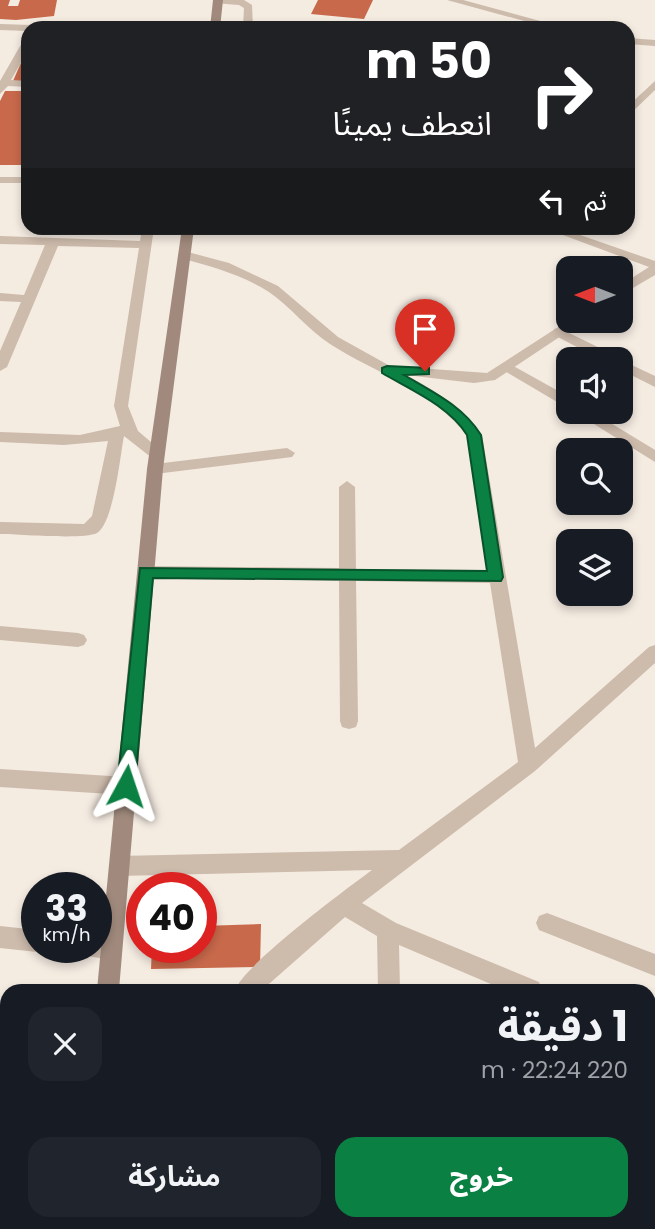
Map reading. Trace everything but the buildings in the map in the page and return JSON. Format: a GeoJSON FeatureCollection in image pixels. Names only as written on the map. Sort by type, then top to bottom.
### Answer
{"type":"FeatureCollection","features":[{"type":"Feature","properties":{"kind":"street"},"geometry":{"type":"LineString","coordinates":[[216,21],[218,0],[241,2],[249,6],[248,21]]}},
{"type":"Feature","properties":{"kind":"street"},"geometry":{"type":"LineString","coordinates":[[452,0],[534,21]]}},
{"type":"Feature","properties":{"kind":"street"},"geometry":{"type":"LineString","coordinates":[[0,27],[21,28]]}},
{"type":"Feature","properties":{"kind":"street"},"geometry":{"type":"LineString","coordinates":[[635,42],[655,43]]}},
{"type":"Feature","properties":{"kind":"street"},"geometry":{"type":"LineString","coordinates":[[2,87],[21,53]]}},
{"type":"Feature","properties":{"kind":"street"},"geometry":{"type":"LineString","coordinates":[[635,105],[655,84]]}},
{"type":"Feature","properties":{"kind":"street"},"geometry":{"type":"LineString","coordinates":[[2,87],[21,85]]}},
{"type":"Feature","properties":{"kind":"street"},"geometry":{"type":"LineString","coordinates":[[0,180],[21,180]]}},
{"type":"Feature","properties":{"kind":"street"},"geometry":{"type":"LineString","coordinates":[[0,528],[84,530],[92,528],[100,518],[122,431],[121,406],[147,235]]}},
{"type":"Feature","properties":{"kind":"street"},"geometry":{"type":"LineString","coordinates":[[112,896],[119,866],[156,461],[187,235]]}},
{"type":"Feature","properties":{"kind":"street"},"geometry":{"type":"LineString","coordinates":[[569,235],[655,267]]}},
{"type":"Feature","properties":{"kind":"street"},"geometry":{"type":"LineString","coordinates":[[0,240],[146,245]]}},
{"type":"Feature","properties":{"kind":"street"},"geometry":{"type":"LineString","coordinates":[[0,368],[53,242]]}},
{"type":"Feature","properties":{"kind":"street"},"geometry":{"type":"LineString","coordinates":[[184,255],[224,266],[273,289],[333,340],[440,401],[466,424],[474,435],[495,577],[528,765]]}},
{"type":"Feature","properties":{"kind":"street"},"geometry":{"type":"LineString","coordinates":[[634,282],[655,267]]}},
{"type":"Feature","properties":{"kind":"street"},"geometry":{"type":"LineString","coordinates":[[0,298],[30,299]]}},
{"type":"Feature","properties":{"kind":"street"},"geometry":{"type":"LineString","coordinates":[[387,370],[490,377],[558,333]]}},
{"type":"Feature","properties":{"kind":"street"},"geometry":{"type":"LineString","coordinates":[[561,333],[588,347]]}},
{"type":"Feature","properties":{"kind":"street"},"geometry":{"type":"LineString","coordinates":[[508,367],[556,396]]}},
{"type":"Feature","properties":{"kind":"street"},"geometry":{"type":"LineString","coordinates":[[633,370],[655,382]]}},
{"type":"Feature","properties":{"kind":"street"},"geometry":{"type":"LineString","coordinates":[[601,424],[655,457]]}},
{"type":"Feature","properties":{"kind":"street"},"geometry":{"type":"LineString","coordinates":[[0,437],[81,440],[122,431],[135,438],[156,461]]}},
{"type":"Feature","properties":{"kind":"street"},"geometry":{"type":"LineString","coordinates":[[156,461],[287,453]]}},
{"type":"Feature","properties":{"kind":"street"},"geometry":{"type":"LineString","coordinates":[[347,487],[349,721]]}},
{"type":"Feature","properties":{"kind":"street"},"geometry":{"type":"LineString","coordinates":[[146,572],[495,577]]}},
{"type":"Feature","properties":{"kind":"street"},"geometry":{"type":"LineString","coordinates":[[0,633],[78,639]]}},
{"type":"Feature","properties":{"kind":"street"},"geometry":{"type":"LineString","coordinates":[[252,984],[272,964],[345,905],[528,765],[651,664]]}},
{"type":"Feature","properties":{"kind":"street"},"geometry":{"type":"LineString","coordinates":[[0,778],[126,786]]}},
{"type":"Feature","properties":{"kind":"street"},"geometry":{"type":"LineString","coordinates":[[119,866],[402,860]]}},
{"type":"Feature","properties":{"kind":"street"},"geometry":{"type":"LineString","coordinates":[[345,905],[388,930],[517,984]]}},
{"type":"Feature","properties":{"kind":"street"},"geometry":{"type":"LineString","coordinates":[[547,923],[655,965]]}},
{"type":"Feature","properties":{"kind":"street"},"geometry":{"type":"LineString","coordinates":[[388,930],[388,984]]}},
{"type":"Feature","properties":{"kind":"street"},"geometry":{"type":"LineString","coordinates":[[0,937],[21,939]]}},
{"type":"Feature","properties":{"kind":"street"},"geometry":{"type":"LineString","coordinates":[[103,963],[107,984]]}},
{"type":"Feature","properties":{"kind":"route"},"geometry":{"type":"LineString","coordinates":[[126,786],[146,572],[495,577],[474,435],[466,424],[440,401],[387,370],[425,371]]}}]}
